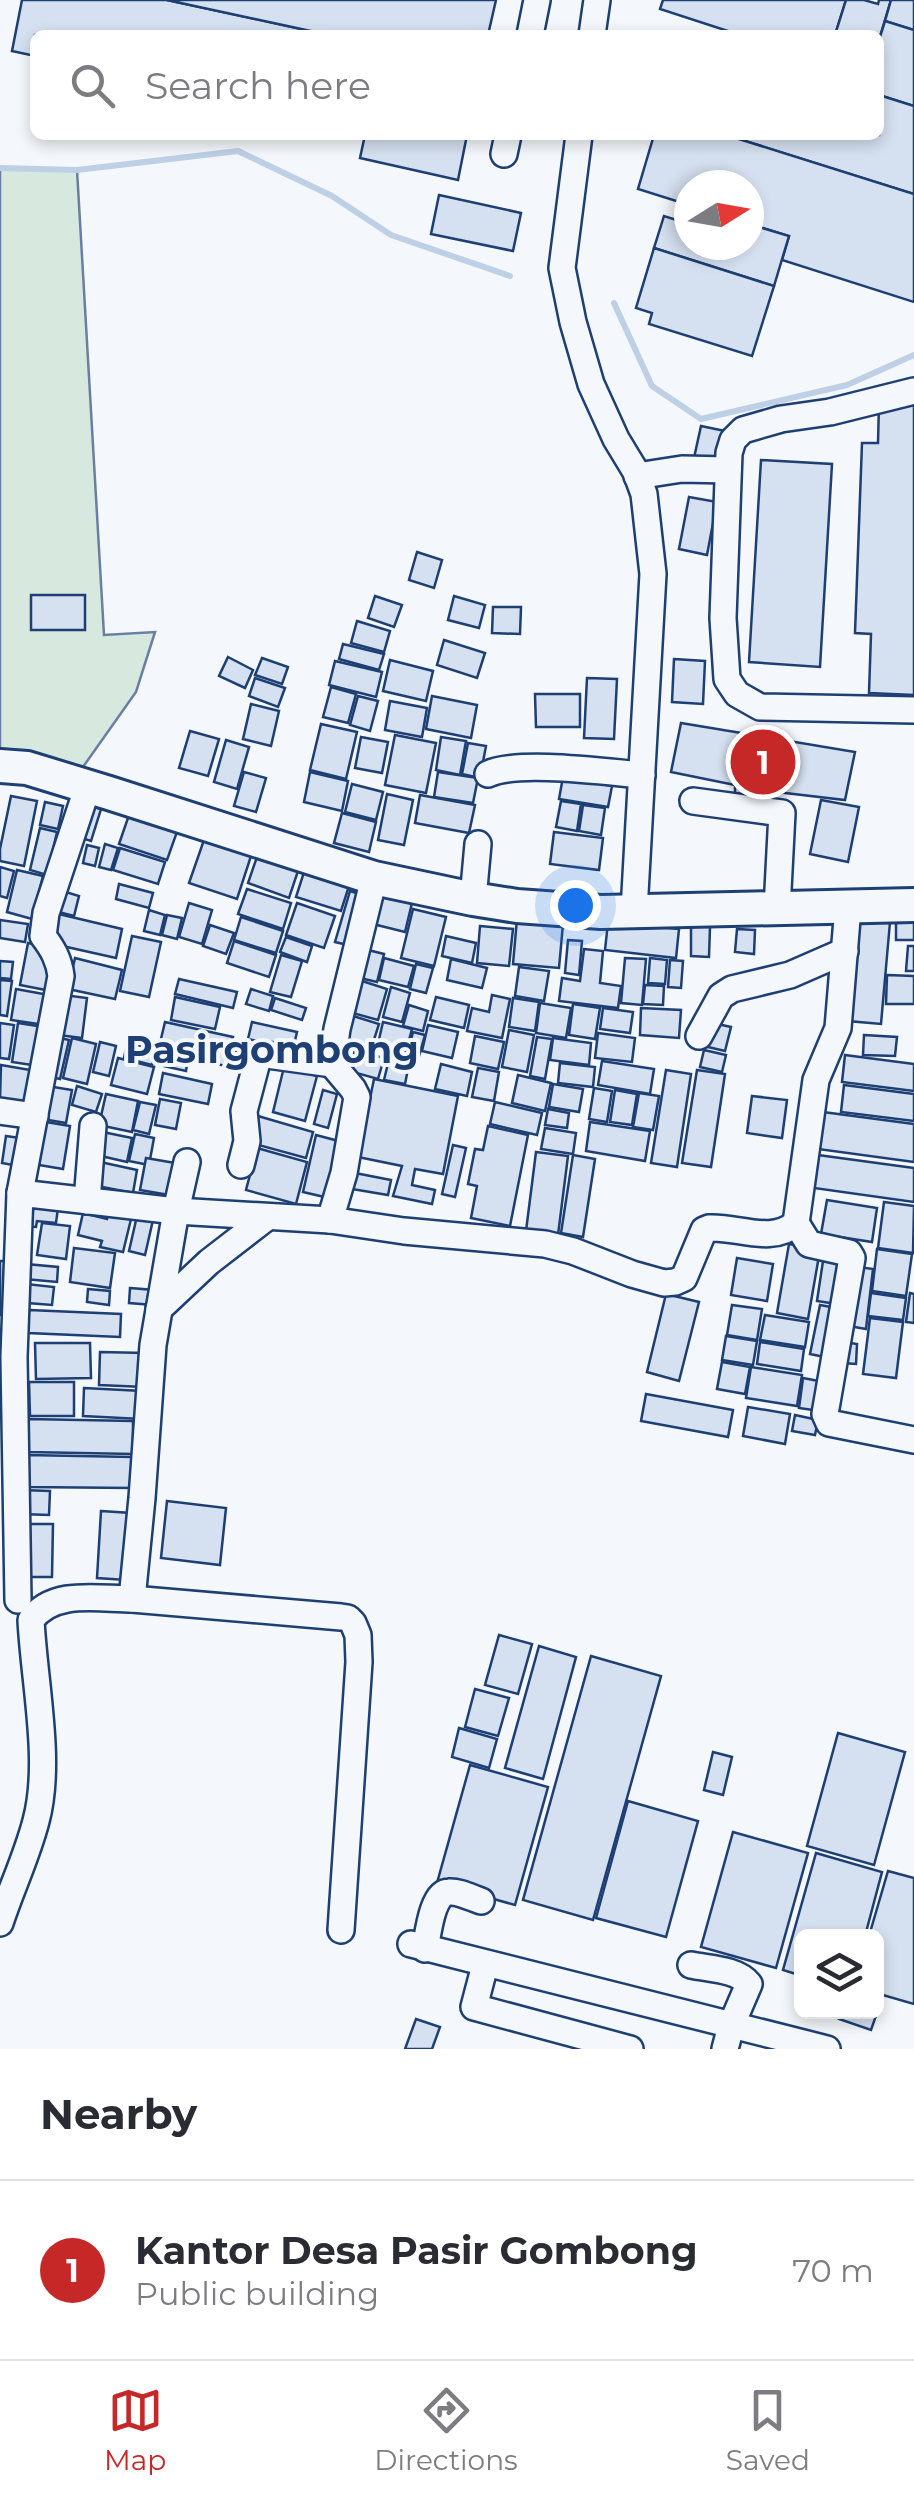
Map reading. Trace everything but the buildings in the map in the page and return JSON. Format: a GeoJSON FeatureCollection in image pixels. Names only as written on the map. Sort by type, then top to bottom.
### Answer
{"type":"FeatureCollection","features":[{"type":"Feature","properties":{"kind":"main road"},"geometry":{"type":"LineString","coordinates":[[0,766],[27,768],[88,786],[374,878],[473,899],[562,910],[914,906]]}},
{"type":"Feature","properties":{"kind":"street"},"geometry":{"type":"LineString","coordinates":[[531,30],[537,0]]}},
{"type":"Feature","properties":{"kind":"street"},"geometry":{"type":"LineString","coordinates":[[593,30],[597,0]]}},
{"type":"Feature","properties":{"kind":"street"},"geometry":{"type":"LineString","coordinates":[[578,140],[562,268],[592,384],[644,494],[653,574],[634,911]]}},
{"type":"Feature","properties":{"kind":"street"},"geometry":{"type":"LineString","coordinates":[[914,391],[830,412],[781,419],[742,430],[733,440],[728,453],[723,618],[727,679],[737,694],[760,706],[914,710]]}},
{"type":"Feature","properties":{"kind":"street"},"geometry":{"type":"LineString","coordinates":[[637,476],[682,469],[728,470]]}},
{"type":"Feature","properties":{"kind":"street"},"geometry":{"type":"LineString","coordinates":[[488,774],[500,769],[564,768],[642,775]]}},
{"type":"Feature","properties":{"kind":"street"},"geometry":{"type":"LineString","coordinates":[[0,1923],[37,1820],[42,1777],[31,1620],[19,1603],[14,1357],[20,1194],[61,976],[60,963],[42,936],[88,786]]}},
{"type":"Feature","properties":{"kind":"street"},"geometry":{"type":"LineString","coordinates":[[693,801],[782,813],[777,909]]}},
{"type":"Feature","properties":{"kind":"street"},"geometry":{"type":"LineString","coordinates":[[473,899],[478,844]]}},
{"type":"Feature","properties":{"kind":"street"},"geometry":{"type":"LineString","coordinates":[[332,1064],[374,878]]}},
{"type":"Feature","properties":{"kind":"street"},"geometry":{"type":"LineString","coordinates":[[848,907],[838,1028],[816,1080],[796,1223],[809,1244],[849,1252],[852,1258],[826,1414],[829,1424],[914,1440]]}},
{"type":"Feature","properties":{"kind":"street"},"geometry":{"type":"LineString","coordinates":[[699,1036],[721,996],[732,988],[790,975],[845,951]]}},
{"type":"Feature","properties":{"kind":"street"},"geometry":{"type":"LineString","coordinates":[[241,1165],[247,1141],[244,1110],[258,1058],[267,1055],[332,1064],[354,1089],[356,1097],[344,1173],[330,1220]]}},
{"type":"Feature","properties":{"kind":"street"},"geometry":{"type":"LineString","coordinates":[[0,1110],[35,1116]]}},
{"type":"Feature","properties":{"kind":"street"},"geometry":{"type":"LineString","coordinates":[[87,1201],[93,1126]]}},
{"type":"Feature","properties":{"kind":"street"},"geometry":{"type":"LineString","coordinates":[[132,1598],[154,1344],[186,1162]]}},
{"type":"Feature","properties":{"kind":"street"},"geometry":{"type":"LineString","coordinates":[[20,1194],[176,1211],[330,1220],[545,1244],[664,1283],[684,1278],[708,1228],[771,1233],[786,1231],[796,1223]]}},
{"type":"Feature","properties":{"kind":"street"},"geometry":{"type":"LineString","coordinates":[[159,1308],[266,1218]]}},
{"type":"Feature","properties":{"kind":"street"},"geometry":{"type":"LineString","coordinates":[[19,1603],[132,1598],[341,1617],[354,1623],[358,1635],[358,1699],[341,1930]]}},
{"type":"Feature","properties":{"kind":"street"},"geometry":{"type":"LineString","coordinates":[[480,1901],[448,1892],[442,1894],[418,1947],[728,2038],[827,2049]]}},
{"type":"Feature","properties":{"kind":"street"},"geometry":{"type":"LineString","coordinates":[[485,1965],[474,2007],[630,2049]]}},
{"type":"Feature","properties":{"kind":"street"},"geometry":{"type":"LineString","coordinates":[[691,1965],[735,1974],[750,1984],[728,2038]]}},
{"type":"Feature","properties":{"kind":"shaded area"},"geometry":{"type":"Polygon","coordinates":[[[0,168],[77,170],[104,635],[155,632],[136,692],[78,774],[0,757],[0,168]]]}},
{"type":"Feature","properties":{"kind":"waterway"},"geometry":{"type":"LineString","coordinates":[[0,168],[77,170],[238,151],[332,196],[391,235],[510,276]]}},
{"type":"Feature","properties":{"kind":"waterway"},"geometry":{"type":"LineString","coordinates":[[614,303],[652,386],[701,419],[847,385],[914,355]]}},
{"type":"Feature","properties":{"kind":"place","name":"Kantor Desa Pasir Gombong"},"geometry":{"type":"Point","coordinates":[763,762]}},
{"type":"Feature","properties":{"kind":"district","name":"Pasirgombong"},"geometry":{"type":"Point","coordinates":[272,1050]}}]}
